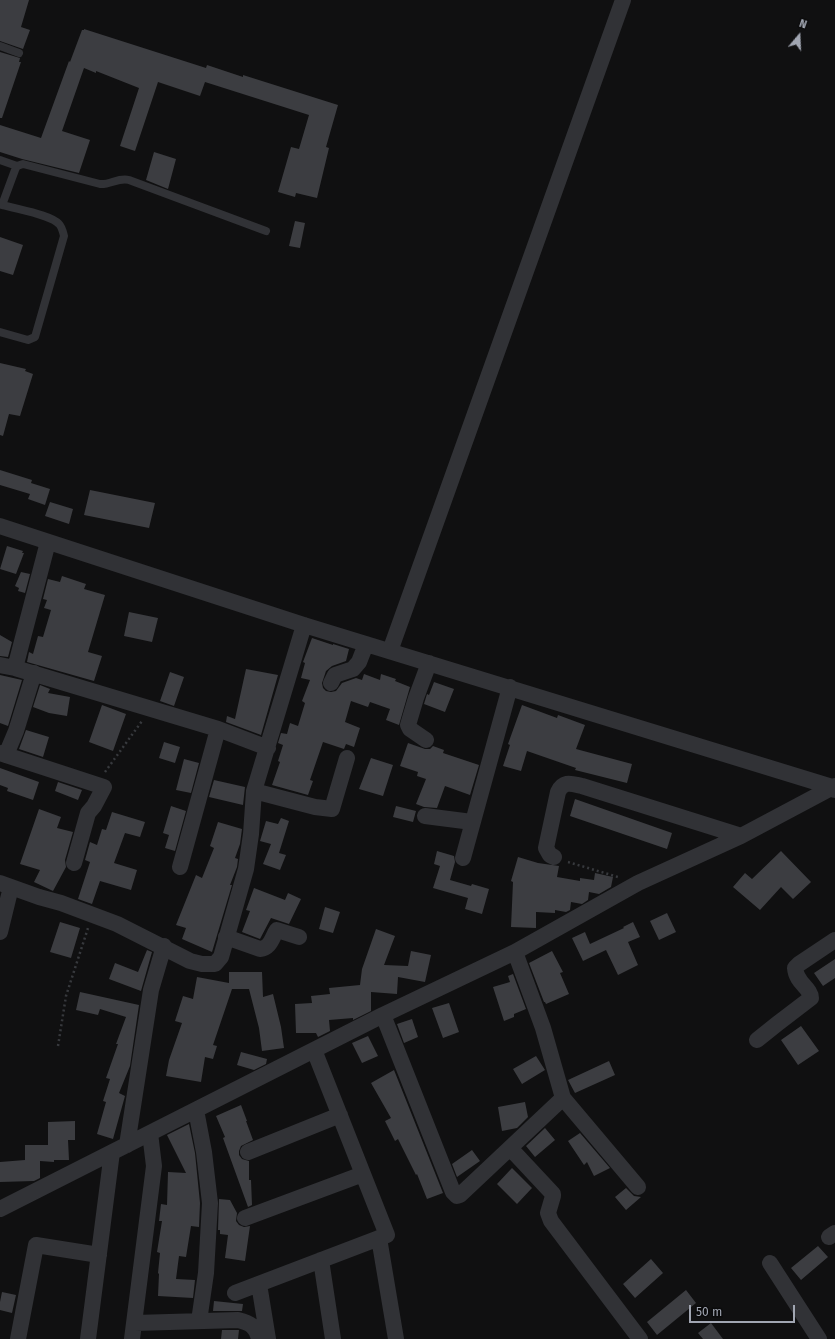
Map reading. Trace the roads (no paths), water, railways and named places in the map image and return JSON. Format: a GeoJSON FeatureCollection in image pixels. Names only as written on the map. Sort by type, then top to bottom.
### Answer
{"type":"FeatureCollection","features":[{"type":"Feature","properties":{"kind":"street"},"geometry":{"type":"LineString","coordinates":[[390,651],[623,0]]}},
{"type":"Feature","properties":{"kind":"street"},"geometry":{"type":"LineString","coordinates":[[0,526],[304,625],[510,687],[834,788]]}},
{"type":"Feature","properties":{"kind":"street"},"geometry":{"type":"LineString","coordinates":[[48,542],[7,666],[218,730],[268,748]]}},
{"type":"Feature","properties":{"kind":"street"},"geometry":{"type":"LineString","coordinates":[[0,932],[6,885],[117,924],[164,946],[190,961],[202,964],[215,964],[221,957],[246,869],[251,834],[254,791],[304,625]]}},
{"type":"Feature","properties":{"kind":"street"},"geometry":{"type":"LineString","coordinates":[[331,683],[335,674],[353,669],[359,662],[366,644]]}},
{"type":"Feature","properties":{"kind":"street"},"geometry":{"type":"LineString","coordinates":[[426,740],[410,729],[408,725],[429,663]]}},
{"type":"Feature","properties":{"kind":"street"},"geometry":{"type":"LineString","coordinates":[[34,673],[16,731],[3,754],[104,786],[94,806],[88,813],[74,863]]}},
{"type":"Feature","properties":{"kind":"street"},"geometry":{"type":"LineString","coordinates":[[463,858],[510,687]]}},
{"type":"Feature","properties":{"kind":"street"},"geometry":{"type":"LineString","coordinates":[[180,867],[218,730]]}},
{"type":"Feature","properties":{"kind":"street"},"geometry":{"type":"LineString","coordinates":[[254,791],[332,810],[348,758]]}},
{"type":"Feature","properties":{"kind":"street"},"geometry":{"type":"LineString","coordinates":[[554,857],[546,848],[558,792],[561,786],[567,784],[582,786],[741,836]]}},
{"type":"Feature","properties":{"kind":"street"},"geometry":{"type":"LineString","coordinates":[[0,1208],[383,1015],[515,952],[638,883],[741,836],[834,788]]}},
{"type":"Feature","properties":{"kind":"street"},"geometry":{"type":"LineString","coordinates":[[425,816],[472,822]]}},
{"type":"Feature","properties":{"kind":"street"},"geometry":{"type":"LineString","coordinates":[[226,937],[260,949],[264,949],[270,943],[277,930],[299,937]]}},
{"type":"Feature","properties":{"kind":"street"},"geometry":{"type":"LineString","coordinates":[[757,1040],[811,998],[811,994],[795,974],[795,968],[835,940]]}},
{"type":"Feature","properties":{"kind":"street"},"geometry":{"type":"LineString","coordinates":[[127,1145],[151,990],[164,946]]}},
{"type":"Feature","properties":{"kind":"street"},"geometry":{"type":"LineString","coordinates":[[515,952],[542,1028],[563,1098],[638,1187]]}},
{"type":"Feature","properties":{"kind":"street"},"geometry":{"type":"LineString","coordinates":[[383,1015],[453,1192],[456,1195],[460,1196],[563,1098]]}},
{"type":"Feature","properties":{"kind":"street"},"geometry":{"type":"LineString","coordinates":[[235,1293],[388,1235],[314,1050]]}},
{"type":"Feature","properties":{"kind":"street"},"geometry":{"type":"LineString","coordinates":[[196,1110],[204,1152],[210,1203],[206,1273],[199,1321]]}},
{"type":"Feature","properties":{"kind":"street"},"geometry":{"type":"LineString","coordinates":[[248,1152],[340,1115]]}},
{"type":"Feature","properties":{"kind":"street"},"geometry":{"type":"LineString","coordinates":[[132,1339],[154,1166],[150,1133]]}},
{"type":"Feature","properties":{"kind":"street"},"geometry":{"type":"LineString","coordinates":[[510,1148],[553,1194],[554,1196],[548,1213],[551,1221],[640,1339]]}},
{"type":"Feature","properties":{"kind":"street"},"geometry":{"type":"LineString","coordinates":[[88,1339],[112,1152]]}},
{"type":"Feature","properties":{"kind":"street"},"geometry":{"type":"LineString","coordinates":[[245,1218],[363,1174]]}},
{"type":"Feature","properties":{"kind":"street"},"geometry":{"type":"LineString","coordinates":[[379,1238],[396,1339]]}},
{"type":"Feature","properties":{"kind":"street"},"geometry":{"type":"LineString","coordinates":[[18,1338],[36,1245],[99,1255]]}},
{"type":"Feature","properties":{"kind":"street"},"geometry":{"type":"LineString","coordinates":[[321,1260],[332,1339]]}},
{"type":"Feature","properties":{"kind":"street"},"geometry":{"type":"LineString","coordinates":[[770,1263],[819,1339]]}},
{"type":"Feature","properties":{"kind":"street"},"geometry":{"type":"LineString","coordinates":[[259,1284],[268,1339]]}},
{"type":"Feature","properties":{"kind":"street"},"geometry":{"type":"LineString","coordinates":[[135,1323],[238,1320],[248,1322],[256,1329],[259,1339]]}},
{"type":"Feature","properties":{"kind":"lane"},"geometry":{"type":"LineString","coordinates":[[0,46],[19,53]]}},
{"type":"Feature","properties":{"kind":"lane"},"geometry":{"type":"LineString","coordinates":[[0,160],[17,166],[23,164],[100,184],[106,184],[124,179],[266,231]]}},
{"type":"Feature","properties":{"kind":"lane"},"geometry":{"type":"LineString","coordinates":[[0,332],[28,340],[35,337],[64,236],[60,225],[56,221],[40,215],[1,205],[17,166]]}}]}
